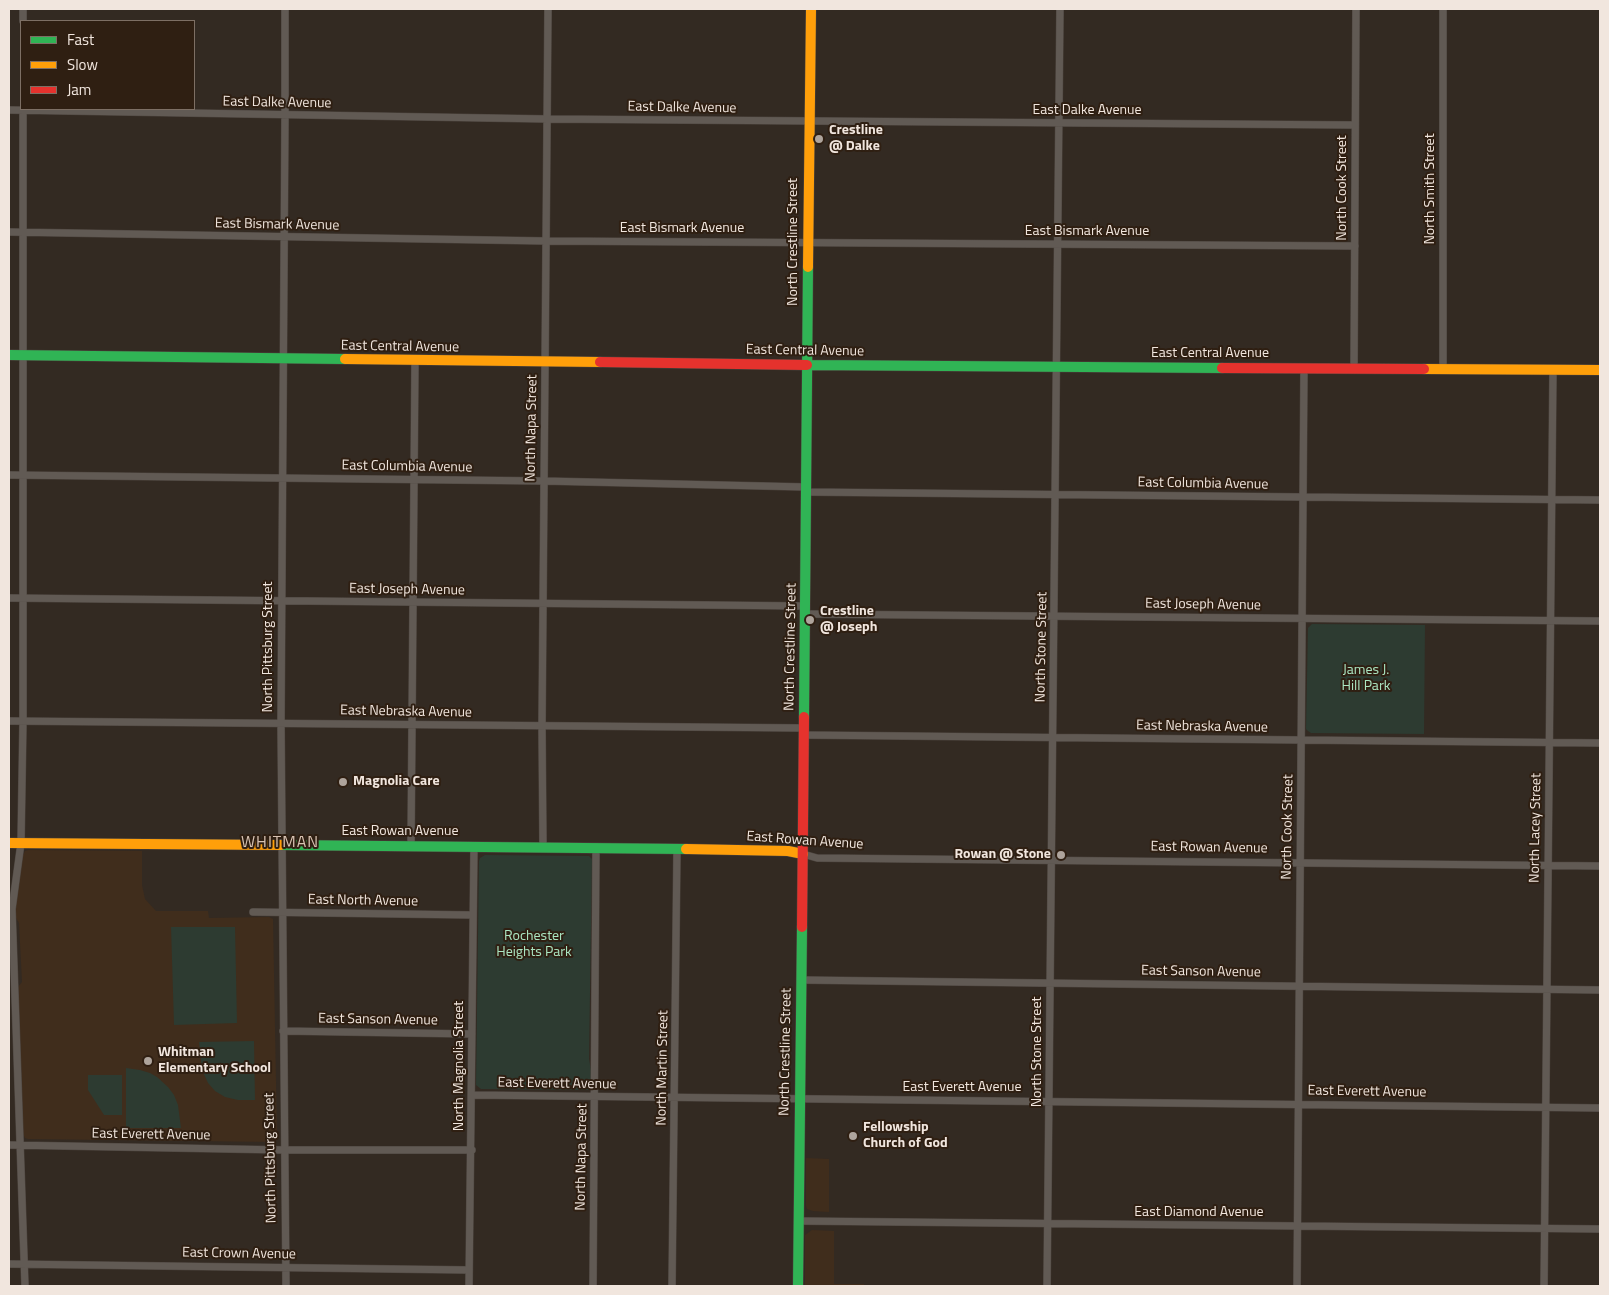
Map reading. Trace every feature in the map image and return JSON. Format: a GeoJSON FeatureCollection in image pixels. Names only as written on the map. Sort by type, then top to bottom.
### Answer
{"type":"FeatureCollection","features":[{"type":"Feature","properties":{"kind":"street","name":"North Pittsburg Street"},"geometry":{"type":"LineString","coordinates":[[285,9],[282,912],[286,1286]]}},
{"type":"Feature","properties":{"kind":"street","name":"North Napa Street"},"geometry":{"type":"LineString","coordinates":[[543,847],[542,726],[548,9]]}},
{"type":"Feature","properties":{"kind":"street","name":"North Crestline Street"},"geometry":{"type":"LineString","coordinates":[[798,1286],[810,9]]}},
{"type":"Feature","properties":{"kind":"street","name":"North Stone Street"},"geometry":{"type":"LineString","coordinates":[[1048,1286],[1060,9]]}},
{"type":"Feature","properties":{"kind":"street","name":"North Cook Street"},"geometry":{"type":"LineString","coordinates":[[1354,368],[1356,9]]}},
{"type":"Feature","properties":{"kind":"street","name":"North Smith Street"},"geometry":{"type":"LineString","coordinates":[[1443,9],[1443,369]]}},
{"type":"Feature","properties":{"kind":"street","name":"East Dalke Avenue"},"geometry":{"type":"LineString","coordinates":[[9,110],[548,120],[1355,125]]}},
{"type":"Feature","properties":{"kind":"street"},"geometry":{"type":"LineString","coordinates":[[23,110],[21,843],[10,908],[12,1028],[21,1145],[25,1286]]}},
{"type":"Feature","properties":{"kind":"street","name":"East Bismark Avenue"},"geometry":{"type":"LineString","coordinates":[[9,232],[546,241],[1355,246]]}},
{"type":"Feature","properties":{"kind":"street","name":"East Central Avenue"},"geometry":{"type":"LineString","coordinates":[[9,355],[807,365],[1600,370]]}},
{"type":"Feature","properties":{"kind":"street"},"geometry":{"type":"LineString","coordinates":[[411,846],[415,361]]}},
{"type":"Feature","properties":{"kind":"street","name":"North Cook Street"},"geometry":{"type":"LineString","coordinates":[[1297,1286],[1304,368]]}},
{"type":"Feature","properties":{"kind":"street","name":"North Lacey Street"},"geometry":{"type":"LineString","coordinates":[[1544,1286],[1552,370]]}},
{"type":"Feature","properties":{"kind":"street","name":"East Columbia Avenue"},"geometry":{"type":"LineString","coordinates":[[9,475],[544,481],[806,490],[1056,495],[1600,500]]}},
{"type":"Feature","properties":{"kind":"street","name":"East Joseph Avenue"},"geometry":{"type":"LineString","coordinates":[[9,598],[543,604],[1055,616],[1600,621]]}},
{"type":"Feature","properties":{"kind":"street","name":"East Nebraska Avenue"},"geometry":{"type":"LineString","coordinates":[[9,721],[542,726],[1053,738],[1600,743]]}},
{"type":"Feature","properties":{"kind":"street","name":"East Rowan Avenue"},"geometry":{"type":"LineString","coordinates":[[9,843],[596,847],[788,851],[817,858],[1600,866]]}},
{"type":"Feature","properties":{"kind":"street","name":"North Magnolia Street"},"geometry":{"type":"LineString","coordinates":[[469,1286],[473,1095],[474,846]]}},
{"type":"Feature","properties":{"kind":"street","name":"North Napa Street"},"geometry":{"type":"LineString","coordinates":[[593,1286],[596,847]]}},
{"type":"Feature","properties":{"kind":"street","name":"North Martin Street"},"geometry":{"type":"LineString","coordinates":[[672,1286],[677,849]]}},
{"type":"Feature","properties":{"kind":"street","name":"East North Avenue"},"geometry":{"type":"LineString","coordinates":[[253,912],[473,915]]}},
{"type":"Feature","properties":{"kind":"street","name":"East Sanson Avenue"},"geometry":{"type":"LineString","coordinates":[[801,980],[1600,990]]}},
{"type":"Feature","properties":{"kind":"street","name":"East Sanson Avenue"},"geometry":{"type":"LineString","coordinates":[[283,1031],[472,1034]]}},
{"type":"Feature","properties":{"kind":"street","name":"East Everett Avenue"},"geometry":{"type":"LineString","coordinates":[[473,1095],[1600,1108]]}},
{"type":"Feature","properties":{"kind":"street","name":"East Everett Avenue"},"geometry":{"type":"LineString","coordinates":[[9,1145],[284,1150],[472,1150]]}},
{"type":"Feature","properties":{"kind":"street","name":"East Diamond Avenue"},"geometry":{"type":"LineString","coordinates":[[798,1221],[1600,1229]]}},
{"type":"Feature","properties":{"kind":"street","name":"East Crown Avenue"},"geometry":{"type":"LineString","coordinates":[[9,1264],[285,1266],[469,1270]]}},
{"type":"Feature","properties":{"kind":"shaded area","name":"Whitman Elementary School"},"geometry":{"type":"Polygon","coordinates":[[[25,851],[142,851],[142,885],[145,899],[156,911],[208,911],[209,918],[269,917],[273,919],[277,1136],[275,1142],[25,1138],[23,1134],[18,987],[22,982],[19,923],[16,918],[15,899],[23,855],[25,851]]]}},
{"type":"Feature","properties":{"kind":"shaded area"},"geometry":{"type":"Polygon","coordinates":[[[806,1158],[829,1159],[829,1212],[807,1209],[806,1158]]]}},
{"type":"Feature","properties":{"kind":"shaded area"},"geometry":{"type":"Polygon","coordinates":[[[812,1230],[834,1231],[834,1284],[864,1284],[864,1286],[805,1286],[805,1235],[812,1230]]]}},
{"type":"Feature","properties":{"kind":"green space","name":"James J. Hill Park"},"geometry":{"type":"Polygon","coordinates":[[[1312,624],[1425,625],[1424,734],[1311,733],[1308,731],[1306,729],[1308,628],[1312,624]]]}},
{"type":"Feature","properties":{"kind":"green space","name":"Rochester Heights Park"},"geometry":{"type":"Polygon","coordinates":[[[485,855],[589,856],[592,859],[589,1059],[592,1076],[591,1090],[481,1089],[476,1085],[479,861],[485,855]]]}},
{"type":"Feature","properties":{"kind":"green space"},"geometry":{"type":"Polygon","coordinates":[[[171,927],[235,927],[237,1023],[174,1025],[171,927]]]}},
{"type":"Feature","properties":{"kind":"green space"},"geometry":{"type":"Polygon","coordinates":[[[254,1041],[255,1100],[238,1100],[225,1097],[215,1091],[208,1083],[202,1070],[199,1042],[254,1041]]]}},
{"type":"Feature","properties":{"kind":"green space"},"geometry":{"type":"Polygon","coordinates":[[[126,1068],[150,1073],[168,1087],[178,1105],[181,1128],[126,1128],[126,1068]]]}},
{"type":"Feature","properties":{"kind":"green space"},"geometry":{"type":"Polygon","coordinates":[[[88,1075],[122,1075],[122,1115],[104,1115],[88,1090],[88,1075]]]}},
{"type":"Feature","properties":{"kind":"traffic: fast"},"geometry":{"type":"LineString","coordinates":[[804,717],[808,267]]}},
{"type":"Feature","properties":{"kind":"traffic: fast"},"geometry":{"type":"LineString","coordinates":[[9,355],[345,359]]}},
{"type":"Feature","properties":{"kind":"traffic: fast"},"geometry":{"type":"LineString","coordinates":[[807,365],[1222,368]]}},
{"type":"Feature","properties":{"kind":"traffic: fast"},"geometry":{"type":"LineString","coordinates":[[281,845],[686,849]]}},
{"type":"Feature","properties":{"kind":"traffic: fast"},"geometry":{"type":"LineString","coordinates":[[798,1286],[802,927]]}},
{"type":"Feature","properties":{"kind":"traffic: slow"},"geometry":{"type":"LineString","coordinates":[[808,267],[811,9]]}},
{"type":"Feature","properties":{"kind":"traffic: slow"},"geometry":{"type":"LineString","coordinates":[[345,359],[600,362]]}},
{"type":"Feature","properties":{"kind":"traffic: slow"},"geometry":{"type":"LineString","coordinates":[[1424,369],[1600,370]]}},
{"type":"Feature","properties":{"kind":"traffic: slow"},"geometry":{"type":"LineString","coordinates":[[9,843],[281,845]]}},
{"type":"Feature","properties":{"kind":"traffic: slow"},"geometry":{"type":"LineString","coordinates":[[686,849],[788,851],[803,854]]}},
{"type":"Feature","properties":{"kind":"traffic: jam"},"geometry":{"type":"LineString","coordinates":[[600,362],[807,365]]}},
{"type":"Feature","properties":{"kind":"traffic: jam"},"geometry":{"type":"LineString","coordinates":[[1222,368],[1424,369]]}},
{"type":"Feature","properties":{"kind":"traffic: jam"},"geometry":{"type":"LineString","coordinates":[[802,927],[804,717]]}},
{"type":"Feature","properties":{"kind":"place","name":"Crestline @ Dalke"},"geometry":{"type":"Point","coordinates":[819,139]}},
{"type":"Feature","properties":{"kind":"place","name":"Crestline @ Joseph"},"geometry":{"type":"Point","coordinates":[810,620]}},
{"type":"Feature","properties":{"kind":"place","name":"Magnolia Care"},"geometry":{"type":"Point","coordinates":[343,782]}},
{"type":"Feature","properties":{"kind":"place","name":"Rowan @ Stone"},"geometry":{"type":"Point","coordinates":[1061,855]}},
{"type":"Feature","properties":{"kind":"place","name":"Whitman Elementary School"},"geometry":{"type":"Point","coordinates":[148,1061]}},
{"type":"Feature","properties":{"kind":"place","name":"Fellowship Church of God"},"geometry":{"type":"Point","coordinates":[853,1136]}},
{"type":"Feature","properties":{"kind":"district","name":"WHITMAN"},"geometry":{"type":"Point","coordinates":[280,843]}}]}
